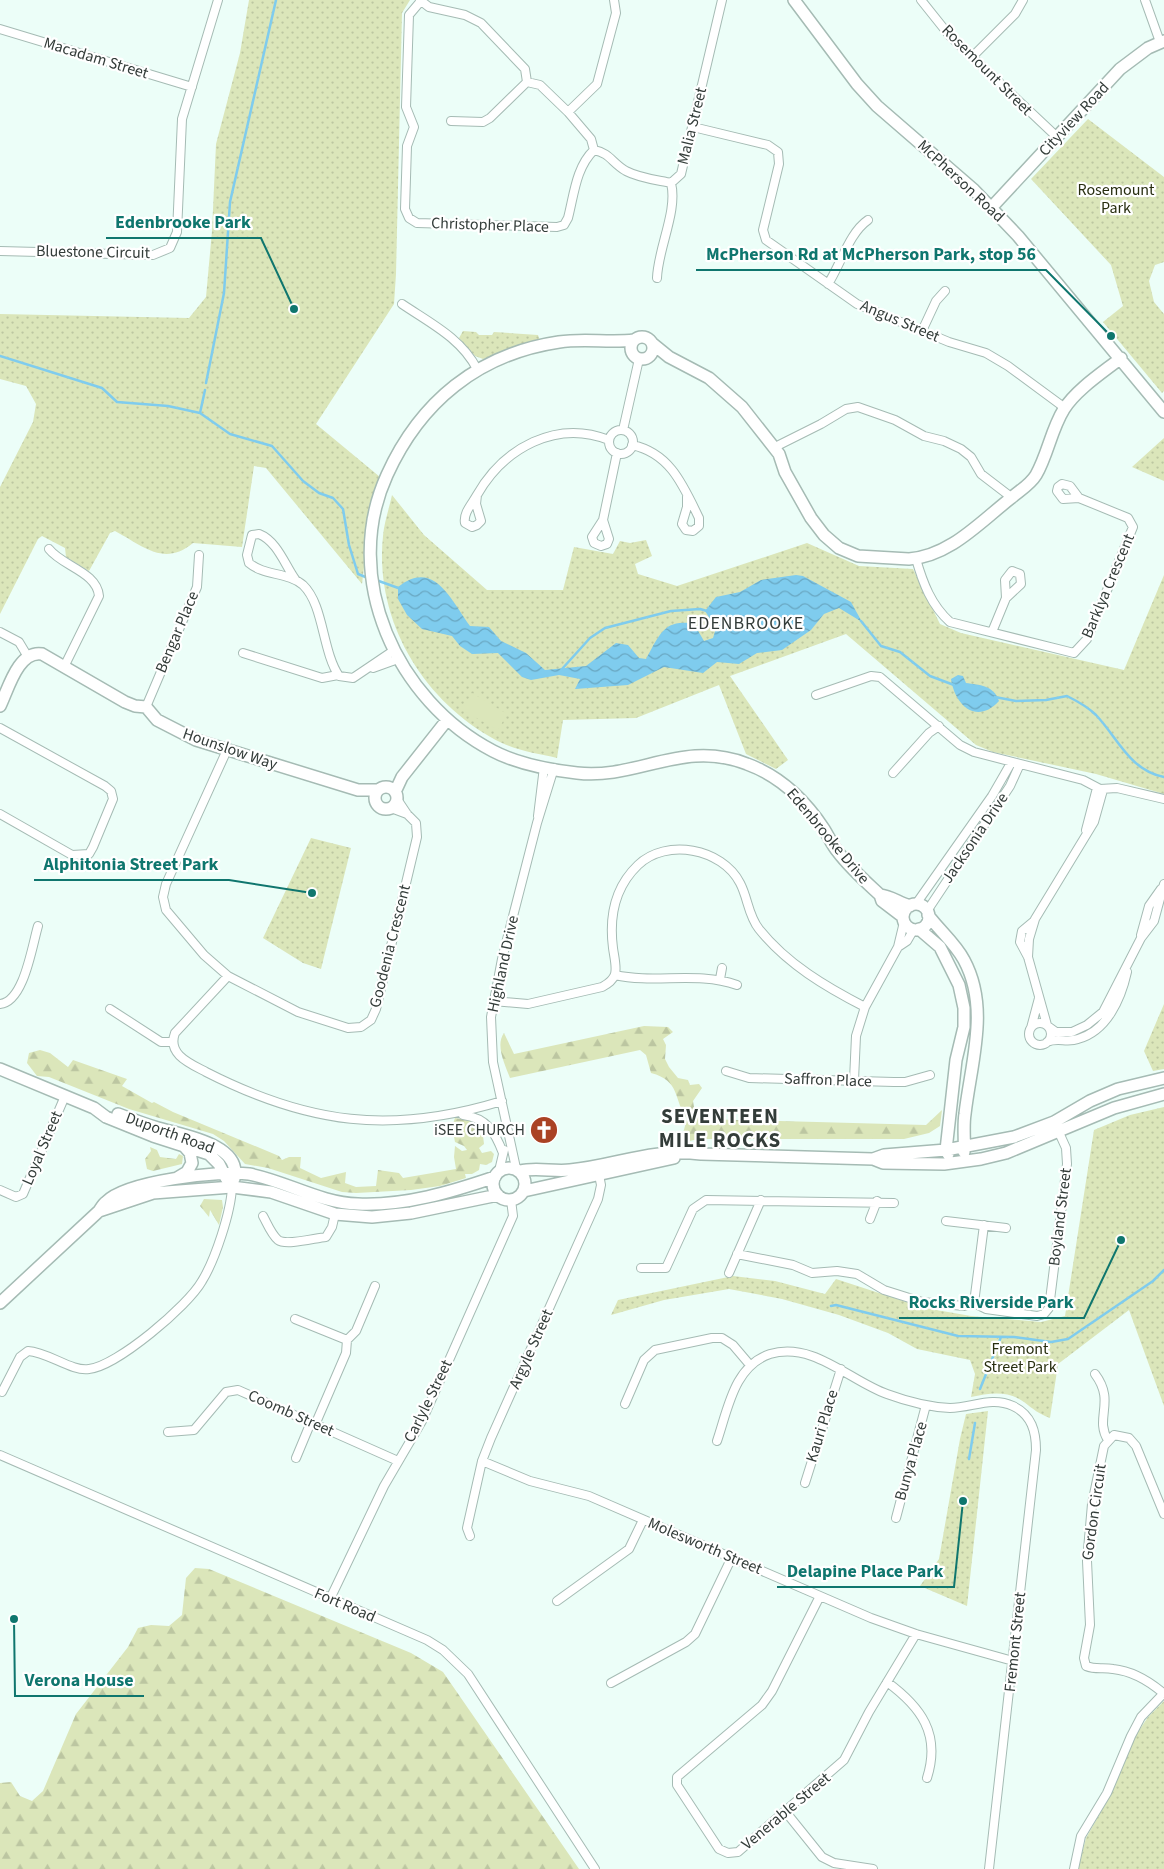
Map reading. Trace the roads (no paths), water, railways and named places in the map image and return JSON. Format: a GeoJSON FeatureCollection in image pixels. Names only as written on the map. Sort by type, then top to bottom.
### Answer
{"type":"FeatureCollection","features":[{"type":"Feature","properties":{"kind":"street","name":"Bluestone Circuit"},"geometry":{"type":"LineString","coordinates":[[0,251],[153,255],[170,248],[177,232],[182,119],[218,0]]}},
{"type":"Feature","properties":{"kind":"street"},"geometry":{"type":"LineString","coordinates":[[568,112],[597,84],[616,12],[614,0]]}},
{"type":"Feature","properties":{"kind":"street","name":"Malia Street"},"geometry":{"type":"LineString","coordinates":[[657,278],[659,257],[674,194],[671,183],[681,174],[722,0]]}},
{"type":"Feature","properties":{"kind":"street","name":"McPherson Road"},"geometry":{"type":"LineString","coordinates":[[794,0],[841,64],[871,98],[974,190],[1018,236],[1164,412]]}},
{"type":"Feature","properties":{"kind":"street","name":"Rosemount Street"},"geometry":{"type":"LineString","coordinates":[[921,0],[949,35],[1057,137]]}},
{"type":"Feature","properties":{"kind":"street"},"geometry":{"type":"LineString","coordinates":[[972,57],[1014,14],[1023,0]]}},
{"type":"Feature","properties":{"kind":"street"},"geometry":{"type":"LineString","coordinates":[[1145,0],[1162,41]]}},
{"type":"Feature","properties":{"kind":"street"},"geometry":{"type":"LineString","coordinates":[[420,1],[429,7],[465,15],[481,23],[525,69],[527,82]]}},
{"type":"Feature","properties":{"kind":"street","name":"Christopher Place"},"geometry":{"type":"LineString","coordinates":[[420,1],[409,16],[406,107],[414,127],[407,146],[405,209],[408,218],[417,223],[557,227],[564,224],[568,218],[580,168],[585,158],[594,150]]}},
{"type":"Feature","properties":{"kind":"street","name":"Macadam Street"},"geometry":{"type":"LineString","coordinates":[[0,29],[192,87]]}},
{"type":"Feature","properties":{"kind":"street","name":"Cityview Road"},"geometry":{"type":"LineString","coordinates":[[991,208],[1120,69],[1148,48],[1162,41]]}},
{"type":"Feature","properties":{"kind":"street"},"geometry":{"type":"LineString","coordinates":[[527,82],[540,85],[568,112],[592,139],[594,150],[605,152],[625,170],[633,174],[671,183]]}},
{"type":"Feature","properties":{"kind":"street"},"geometry":{"type":"LineString","coordinates":[[451,120],[483,122],[490,118],[527,82]]}},
{"type":"Feature","properties":{"kind":"street","name":"Angus Street"},"geometry":{"type":"LineString","coordinates":[[693,126],[768,145],[775,149],[780,162],[763,230],[764,237],[857,304],[922,331],[986,353],[1008,366],[1065,408]]}},
{"type":"Feature","properties":{"kind":"street"},"geometry":{"type":"LineString","coordinates":[[828,284],[855,234],[868,220]]}},
{"type":"Feature","properties":{"kind":"street"},"geometry":{"type":"LineString","coordinates":[[922,331],[936,300],[946,291]]}},
{"type":"Feature","properties":{"kind":"street"},"geometry":{"type":"LineString","coordinates":[[402,304],[459,343],[477,368]]}},
{"type":"Feature","properties":{"kind":"street","name":"Edenbrooke Drive"},"geometry":{"type":"LineString","coordinates":[[652,350],[645,336],[635,350],[614,342],[588,340],[546,344],[477,368],[429,410],[402,446],[384,482],[372,535],[373,585],[378,611],[396,655],[413,683],[446,720],[493,751],[525,763],[578,773],[608,773],[694,755],[723,757],[747,764],[770,774],[794,793],[824,829],[837,851],[880,894],[882,901],[904,919]]}},
{"type":"Feature","properties":{"kind":"street"},"geometry":{"type":"LineString","coordinates":[[635,350],[645,359],[652,350],[669,356],[698,370],[724,389],[775,447],[785,472],[811,518],[824,535],[840,548],[858,556],[916,559],[950,546],[966,536],[1011,497],[1020,492],[1036,476],[1050,437],[1065,408],[1072,399],[1120,358]]}},
{"type":"Feature","properties":{"kind":"street"},"geometry":{"type":"LineString","coordinates":[[623,430],[635,350]]}},
{"type":"Feature","properties":{"kind":"street"},"geometry":{"type":"LineString","coordinates":[[775,447],[821,424],[846,408],[858,406],[895,420],[924,436],[944,441],[960,449],[971,457],[981,474],[1011,497]]}},
{"type":"Feature","properties":{"kind":"street"},"geometry":{"type":"LineString","coordinates":[[623,430],[631,436],[632,445],[626,452],[617,453],[610,448],[609,440],[613,433],[623,430]]}},
{"type":"Feature","properties":{"kind":"street"},"geometry":{"type":"LineString","coordinates":[[477,495],[484,484],[511,456],[545,437],[561,432],[579,431],[609,440]]}},
{"type":"Feature","properties":{"kind":"street"},"geometry":{"type":"LineString","coordinates":[[632,445],[653,451],[666,462],[686,496]]}},
{"type":"Feature","properties":{"kind":"street"},"geometry":{"type":"LineString","coordinates":[[603,520],[617,453]]}},
{"type":"Feature","properties":{"kind":"street","name":"Barklya Crescent"},"geometry":{"type":"LineString","coordinates":[[916,559],[927,592],[945,618],[960,625],[1074,653],[1087,639],[1133,526],[1128,518],[1079,498]]}},
{"type":"Feature","properties":{"kind":"street"},"geometry":{"type":"LineString","coordinates":[[295,579],[257,568],[249,563],[248,556],[252,535],[259,534],[266,538],[286,562],[295,579],[310,595],[338,674]]}},
{"type":"Feature","properties":{"kind":"street"},"geometry":{"type":"LineString","coordinates":[[49,548],[55,557],[94,581],[98,588],[99,596],[64,667]]}},
{"type":"Feature","properties":{"kind":"street","name":"Bengar Place"},"geometry":{"type":"LineString","coordinates":[[146,706],[197,587],[199,555]]}},
{"type":"Feature","properties":{"kind":"street"},"geometry":{"type":"LineString","coordinates":[[992,632],[1006,598]]}},
{"type":"Feature","properties":{"kind":"street"},"geometry":{"type":"LineString","coordinates":[[0,632],[19,642],[28,657]]}},
{"type":"Feature","properties":{"kind":"street"},"geometry":{"type":"LineString","coordinates":[[243,653],[324,678],[338,674],[351,678],[396,655]]}},
{"type":"Feature","properties":{"kind":"street"},"geometry":{"type":"LineString","coordinates":[[0,706],[19,666],[28,657],[42,654],[125,702],[134,706],[146,706]]}},
{"type":"Feature","properties":{"kind":"street"},"geometry":{"type":"LineString","coordinates":[[816,696],[871,676],[880,677],[966,748],[1011,763],[1083,780],[1100,789],[1117,788],[1164,799]]}},
{"type":"Feature","properties":{"kind":"street","name":"Hounslow Way"},"geometry":{"type":"LineString","coordinates":[[146,706],[157,720],[183,734],[227,750],[358,790],[390,795],[382,808],[358,790]]}},
{"type":"Feature","properties":{"kind":"street"},"geometry":{"type":"LineString","coordinates":[[375,802],[390,795],[446,720]]}},
{"type":"Feature","properties":{"kind":"street"},"geometry":{"type":"LineString","coordinates":[[893,773],[929,733],[939,726]]}},
{"type":"Feature","properties":{"kind":"street"},"geometry":{"type":"LineString","coordinates":[[0,728],[105,786],[111,792],[114,799],[89,854],[72,855],[0,814]]}},
{"type":"Feature","properties":{"kind":"street","name":"Goodenia Crescent"},"geometry":{"type":"LineString","coordinates":[[227,750],[166,884],[163,897],[166,910],[204,955],[228,976],[298,1012],[348,1028],[361,1027],[371,1020],[376,1009],[417,837],[416,823],[390,795]]}},
{"type":"Feature","properties":{"kind":"street","name":"Jacksonia Drive"},"geometry":{"type":"LineString","coordinates":[[913,905],[992,796],[1011,763]]}},
{"type":"Feature","properties":{"kind":"street","name":"Jacksonia Drive"},"geometry":{"type":"LineString","coordinates":[[928,913],[1010,786],[1020,764]]}},
{"type":"Feature","properties":{"kind":"street","name":"Highland Drive"},"geometry":{"type":"LineString","coordinates":[[518,1170],[508,1136],[493,1062],[490,1032],[493,1001],[537,823],[550,786],[549,768]]}},
{"type":"Feature","properties":{"kind":"street"},"geometry":{"type":"LineString","coordinates":[[1047,1042],[1051,1035],[1028,957],[1029,939],[1035,919],[1095,820],[1100,789]]}},
{"type":"Feature","properties":{"kind":"street"},"geometry":{"type":"LineString","coordinates":[[493,1001],[528,1004],[602,987],[610,982],[615,975],[611,930],[612,911],[627,875],[643,861],[667,850],[680,849],[697,852],[713,858],[726,867],[740,883],[748,908],[758,928],[802,970],[826,986],[865,1007]]}},
{"type":"Feature","properties":{"kind":"street"},"geometry":{"type":"LineString","coordinates":[[1039,996],[1030,1035],[1033,1041],[1039,1044],[1056,1039],[1078,1039],[1103,1023],[1115,1007],[1140,941],[1154,919],[1164,885]]}},
{"type":"Feature","properties":{"kind":"street","name":"Edenbrooke Drive"},"geometry":{"type":"LineString","coordinates":[[880,894],[887,895],[901,904],[913,905]]}},
{"type":"Feature","properties":{"kind":"street"},"geometry":{"type":"LineString","coordinates":[[854,1080],[856,1036],[865,1007],[898,947],[905,911],[913,905],[923,906],[964,959],[972,978],[978,1001],[978,1022],[964,1116],[964,1155],[956,1163]]}},
{"type":"Feature","properties":{"kind":"street"},"geometry":{"type":"LineString","coordinates":[[898,947],[907,941],[917,929],[925,925],[928,913]]}},
{"type":"Feature","properties":{"kind":"street"},"geometry":{"type":"LineString","coordinates":[[904,919],[940,947],[959,986],[964,1008],[964,1027],[956,1060],[946,1150],[956,1163]]}},
{"type":"Feature","properties":{"kind":"street"},"geometry":{"type":"LineString","coordinates":[[0,1004],[10,1002],[14,997],[27,968],[38,926]]}},
{"type":"Feature","properties":{"kind":"street"},"geometry":{"type":"LineString","coordinates":[[1031,1029],[1038,1023],[1048,1026],[1054,1031],[1066,1033],[1089,1023],[1106,1007],[1129,966]]}},
{"type":"Feature","properties":{"kind":"street"},"geometry":{"type":"LineString","coordinates":[[720,979],[722,968]]}},
{"type":"Feature","properties":{"kind":"street"},"geometry":{"type":"LineString","coordinates":[[615,975],[632,979],[720,979],[737,985]]}},
{"type":"Feature","properties":{"kind":"street"},"geometry":{"type":"LineString","coordinates":[[228,976],[175,1033],[171,1042],[172,1048],[178,1054],[198,1068],[243,1091],[286,1106],[328,1116],[379,1121],[428,1119],[459,1114],[502,1101]]}},
{"type":"Feature","properties":{"kind":"street"},"geometry":{"type":"LineString","coordinates":[[110,1009],[161,1042],[171,1042]]}},
{"type":"Feature","properties":{"kind":"street","name":"Duporth Road"},"geometry":{"type":"LineString","coordinates":[[0,1069],[94,1108],[109,1111],[214,1145],[229,1158],[235,1173]]}},
{"type":"Feature","properties":{"kind":"street","name":"Saffron Place"},"geometry":{"type":"LineString","coordinates":[[726,1071],[749,1078],[905,1082],[930,1075]]}},
{"type":"Feature","properties":{"kind":"street"},"geometry":{"type":"LineString","coordinates":[[0,1303],[99,1211],[106,1201],[122,1193],[176,1179],[235,1173],[270,1179],[337,1202],[359,1204],[431,1197],[497,1174],[507,1167],[518,1170],[598,1169],[700,1154],[873,1159],[883,1163],[956,1163],[1006,1152],[1056,1126],[1090,1101],[1118,1088],[1164,1078]]}},
{"type":"Feature","properties":{"kind":"street"},"geometry":{"type":"LineString","coordinates":[[873,1159],[884,1155],[946,1150],[1014,1137],[1164,1094]]}},
{"type":"Feature","properties":{"kind":"street","name":"Loyal Street"},"geometry":{"type":"LineString","coordinates":[[0,1190],[16,1197],[23,1194],[65,1096]]}},
{"type":"Feature","properties":{"kind":"street","name":"Duporth Road"},"geometry":{"type":"LineString","coordinates":[[94,1108],[106,1117],[153,1136],[208,1154],[219,1164],[232,1187]]}},
{"type":"Feature","properties":{"kind":"street"},"geometry":{"type":"LineString","coordinates":[[459,1114],[481,1120],[491,1128],[503,1153]]}},
{"type":"Feature","properties":{"kind":"street","name":"Boyland Street"},"geometry":{"type":"LineString","coordinates":[[974,1303],[986,1309],[1037,1316],[1044,1314],[1049,1308],[1067,1164],[1066,1148],[1056,1126]]}},
{"type":"Feature","properties":{"kind":"street","name":"Highland Drive"},"geometry":{"type":"LineString","coordinates":[[497,1174],[508,1136]]}},
{"type":"Feature","properties":{"kind":"street"},"geometry":{"type":"LineString","coordinates":[[176,1179],[187,1172],[192,1163],[190,1153],[183,1145]]}},
{"type":"Feature","properties":{"kind":"street"},"geometry":{"type":"LineString","coordinates":[[99,1211],[153,1193],[232,1187],[271,1192],[335,1214],[372,1217],[401,1214],[498,1195],[512,1200],[524,1191],[598,1169]]}},
{"type":"Feature","properties":{"kind":"street","name":"Argyle Street"},"geometry":{"type":"LineString","coordinates":[[470,1536],[467,1528],[482,1461],[598,1199],[601,1185],[598,1169]]}},
{"type":"Feature","properties":{"kind":"street"},"geometry":{"type":"LineString","coordinates":[[518,1170],[526,1180],[524,1191]]}},
{"type":"Feature","properties":{"kind":"street"},"geometry":{"type":"LineString","coordinates":[[2,1392],[20,1357],[28,1351],[40,1352],[87,1370],[101,1366],[124,1354],[146,1337],[202,1282],[229,1214],[235,1173]]}},
{"type":"Feature","properties":{"kind":"street"},"geometry":{"type":"LineString","coordinates":[[497,1174],[493,1186],[498,1195]]}},
{"type":"Feature","properties":{"kind":"street","name":"Carlyle Street"},"geometry":{"type":"LineString","coordinates":[[330,1599],[398,1461],[422,1421],[513,1216],[512,1200]]}},
{"type":"Feature","properties":{"kind":"street"},"geometry":{"type":"LineString","coordinates":[[640,1268],[666,1268],[698,1204],[706,1200],[877,1201],[894,1203]]}},
{"type":"Feature","properties":{"kind":"street"},"geometry":{"type":"LineString","coordinates":[[729,1273],[761,1200]]}},
{"type":"Feature","properties":{"kind":"street"},"geometry":{"type":"LineString","coordinates":[[870,1220],[877,1201]]}},
{"type":"Feature","properties":{"kind":"street"},"geometry":{"type":"LineString","coordinates":[[263,1216],[275,1237],[280,1242],[288,1242],[326,1237],[332,1227],[335,1214]]}},
{"type":"Feature","properties":{"kind":"street"},"geometry":{"type":"LineString","coordinates":[[946,1221],[1006,1228]]}},
{"type":"Feature","properties":{"kind":"street"},"geometry":{"type":"LineString","coordinates":[[737,1254],[794,1265],[812,1273],[837,1271],[857,1274],[884,1290],[922,1302],[964,1306],[974,1303],[984,1225]]}},
{"type":"Feature","properties":{"kind":"street"},"geometry":{"type":"LineString","coordinates":[[296,1458],[346,1353],[347,1340],[356,1331],[375,1286]]}},
{"type":"Feature","properties":{"kind":"street"},"geometry":{"type":"LineString","coordinates":[[295,1319],[347,1340]]}},
{"type":"Feature","properties":{"kind":"street"},"geometry":{"type":"LineString","coordinates":[[625,1404],[644,1360],[655,1350],[712,1338],[722,1338],[733,1345],[750,1365]]}},
{"type":"Feature","properties":{"kind":"street"},"geometry":{"type":"LineString","coordinates":[[717,1441],[736,1385],[750,1365],[772,1354],[785,1352],[826,1362],[886,1394],[926,1404]]}},
{"type":"Feature","properties":{"kind":"street","name":"Kauri Place"},"geometry":{"type":"LineString","coordinates":[[805,1483],[841,1369]]}},
{"type":"Feature","properties":{"kind":"street"},"geometry":{"type":"LineString","coordinates":[[1096,1374],[1103,1385],[1106,1396],[1103,1432],[1108,1440],[1114,1435],[1122,1435],[1136,1446],[1164,1514]]}},
{"type":"Feature","properties":{"kind":"street","name":"Coomb Street"},"geometry":{"type":"LineString","coordinates":[[168,1432],[194,1430],[226,1392],[232,1389],[398,1461]]}},
{"type":"Feature","properties":{"kind":"street","name":"Fremont Street"},"geometry":{"type":"LineString","coordinates":[[926,1404],[959,1408],[988,1402],[1001,1402],[1013,1406],[1027,1417],[1036,1432],[1036,1450],[1014,1661],[988,1869]]}},
{"type":"Feature","properties":{"kind":"street","name":"Bunya Place"},"geometry":{"type":"LineString","coordinates":[[896,1518],[926,1404]]}},
{"type":"Feature","properties":{"kind":"street","name":"Gordon Circuit"},"geometry":{"type":"LineString","coordinates":[[1074,1869],[1082,1836],[1107,1793],[1131,1736],[1141,1717],[1164,1693],[1139,1676],[1112,1668],[1098,1670],[1086,1666],[1084,1658],[1090,1624],[1087,1562],[1092,1504],[1104,1446],[1108,1440]]}},
{"type":"Feature","properties":{"kind":"street","name":"Fort Road"},"geometry":{"type":"LineString","coordinates":[[0,1455],[427,1640],[457,1662],[468,1674],[595,1869]]}},
{"type":"Feature","properties":{"kind":"street","name":"Molesworth Street"},"geometry":{"type":"LineString","coordinates":[[482,1461],[530,1481],[575,1491],[871,1618],[916,1634],[1014,1661]]}},
{"type":"Feature","properties":{"kind":"street"},"geometry":{"type":"LineString","coordinates":[[556,1601],[630,1550],[643,1520]]}},
{"type":"Feature","properties":{"kind":"street"},"geometry":{"type":"LineString","coordinates":[[611,1683],[686,1642],[695,1634],[732,1557]]}},
{"type":"Feature","properties":{"kind":"street","name":"Venerable Street"},"geometry":{"type":"LineString","coordinates":[[820,1596],[772,1691],[762,1705],[678,1777],[677,1785],[719,1849],[728,1853],[738,1852],[844,1760],[916,1634]]}},
{"type":"Feature","properties":{"kind":"street"},"geometry":{"type":"LineString","coordinates":[[887,1682],[915,1705],[926,1723],[930,1738],[931,1765],[927,1778]]}},
{"type":"Feature","properties":{"kind":"street"},"geometry":{"type":"LineString","coordinates":[[785,1811],[822,1856],[834,1863],[873,1869]]}},
{"type":"Feature","properties":{"kind":"water"},"geometry":{"type":"Polygon","coordinates":[[[796,575],[803,576],[851,602],[862,622],[839,608],[824,614],[811,630],[782,650],[757,653],[739,664],[717,662],[703,673],[664,667],[628,685],[575,689],[580,679],[559,675],[531,680],[522,677],[498,653],[472,654],[460,646],[452,636],[422,629],[407,615],[398,599],[398,587],[411,579],[422,577],[432,580],[448,595],[470,626],[489,627],[501,641],[526,653],[545,670],[586,666],[616,643],[628,645],[639,658],[646,659],[659,636],[669,626],[676,624],[694,624],[704,641],[713,638],[716,628],[705,611],[716,597],[740,592],[761,580],[796,575]]]}},
{"type":"Feature","properties":{"kind":"water"},"geometry":{"type":"Polygon","coordinates":[[[958,675],[963,676],[966,683],[981,685],[990,689],[999,701],[991,708],[983,711],[975,712],[968,709],[962,704],[953,689],[951,679],[958,675]]]}},
{"type":"Feature","properties":{"kind":"waterway"},"geometry":{"type":"LineString","coordinates":[[206,383],[224,293],[230,202],[276,0]]}},
{"type":"Feature","properties":{"kind":"waterway"},"geometry":{"type":"LineString","coordinates":[[0,356],[102,388],[117,402],[168,406],[200,413],[230,434],[272,446],[303,481],[319,493],[333,498],[343,509],[349,545],[358,574],[368,578]]}},
{"type":"Feature","properties":{"kind":"waterway"},"geometry":{"type":"LineString","coordinates":[[200,413],[205,390]]}},
{"type":"Feature","properties":{"kind":"waterway"},"geometry":{"type":"LineString","coordinates":[[376,580],[401,589]]}},
{"type":"Feature","properties":{"kind":"waterway"},"geometry":{"type":"LineString","coordinates":[[562,669],[590,638],[605,628],[671,611],[700,609],[707,611]]}},
{"type":"Feature","properties":{"kind":"waterway"},"geometry":{"type":"LineString","coordinates":[[861,621],[881,646],[900,652],[930,676],[954,685]]}},
{"type":"Feature","properties":{"kind":"waterway"},"geometry":{"type":"LineString","coordinates":[[995,697],[1016,701],[1046,700],[1067,696],[1096,715],[1125,752],[1142,768],[1164,777]]}},
{"type":"Feature","properties":{"kind":"waterway"},"geometry":{"type":"LineString","coordinates":[[831,1306],[836,1305],[958,1336],[1014,1337],[1051,1342],[1068,1339],[1153,1281],[1164,1270]]}},
{"type":"Feature","properties":{"kind":"waterway"},"geometry":{"type":"LineString","coordinates":[[980,1389],[1001,1337]]}},
{"type":"Feature","properties":{"kind":"waterway"},"geometry":{"type":"LineString","coordinates":[[969,1459],[975,1423]]}},
{"type":"Feature","properties":{"kind":"place","name":"Edenbrooke Park"},"geometry":{"type":"Point","coordinates":[294,309]}},
{"type":"Feature","properties":{"kind":"place","name":"McPherson Rd at McPherson Park, stop 56"},"geometry":{"type":"Point","coordinates":[1111,336]}},
{"type":"Feature","properties":{"kind":"place","name":"Alphitonia Street Park"},"geometry":{"type":"Point","coordinates":[312,893]}},
{"type":"Feature","properties":{"kind":"place","name":"iSEE CHURCH"},"geometry":{"type":"Point","coordinates":[544,1130]}},
{"type":"Feature","properties":{"kind":"place","name":"Rocks Riverside Park"},"geometry":{"type":"Point","coordinates":[1121,1240]}},
{"type":"Feature","properties":{"kind":"place","name":"Delapine Place Park"},"geometry":{"type":"Point","coordinates":[963,1501]}},
{"type":"Feature","properties":{"kind":"place","name":"Verona House"},"geometry":{"type":"Point","coordinates":[14,1619]}},
{"type":"Feature","properties":{"kind":"district","name":"EDENBROOKE"},"geometry":{"type":"Point","coordinates":[746,623]}},
{"type":"Feature","properties":{"kind":"district","name":"SEVENTEEN MILE ROCKS"},"geometry":{"type":"Point","coordinates":[720,1128]}},
{"type":"Feature","properties":{"kind":"park label","name":"Rosemount Park"},"geometry":{"type":"Point","coordinates":[1116,199]}},
{"type":"Feature","properties":{"kind":"park label","name":"Fremont Street Park"},"geometry":{"type":"Point","coordinates":[1020,1358]}}]}
